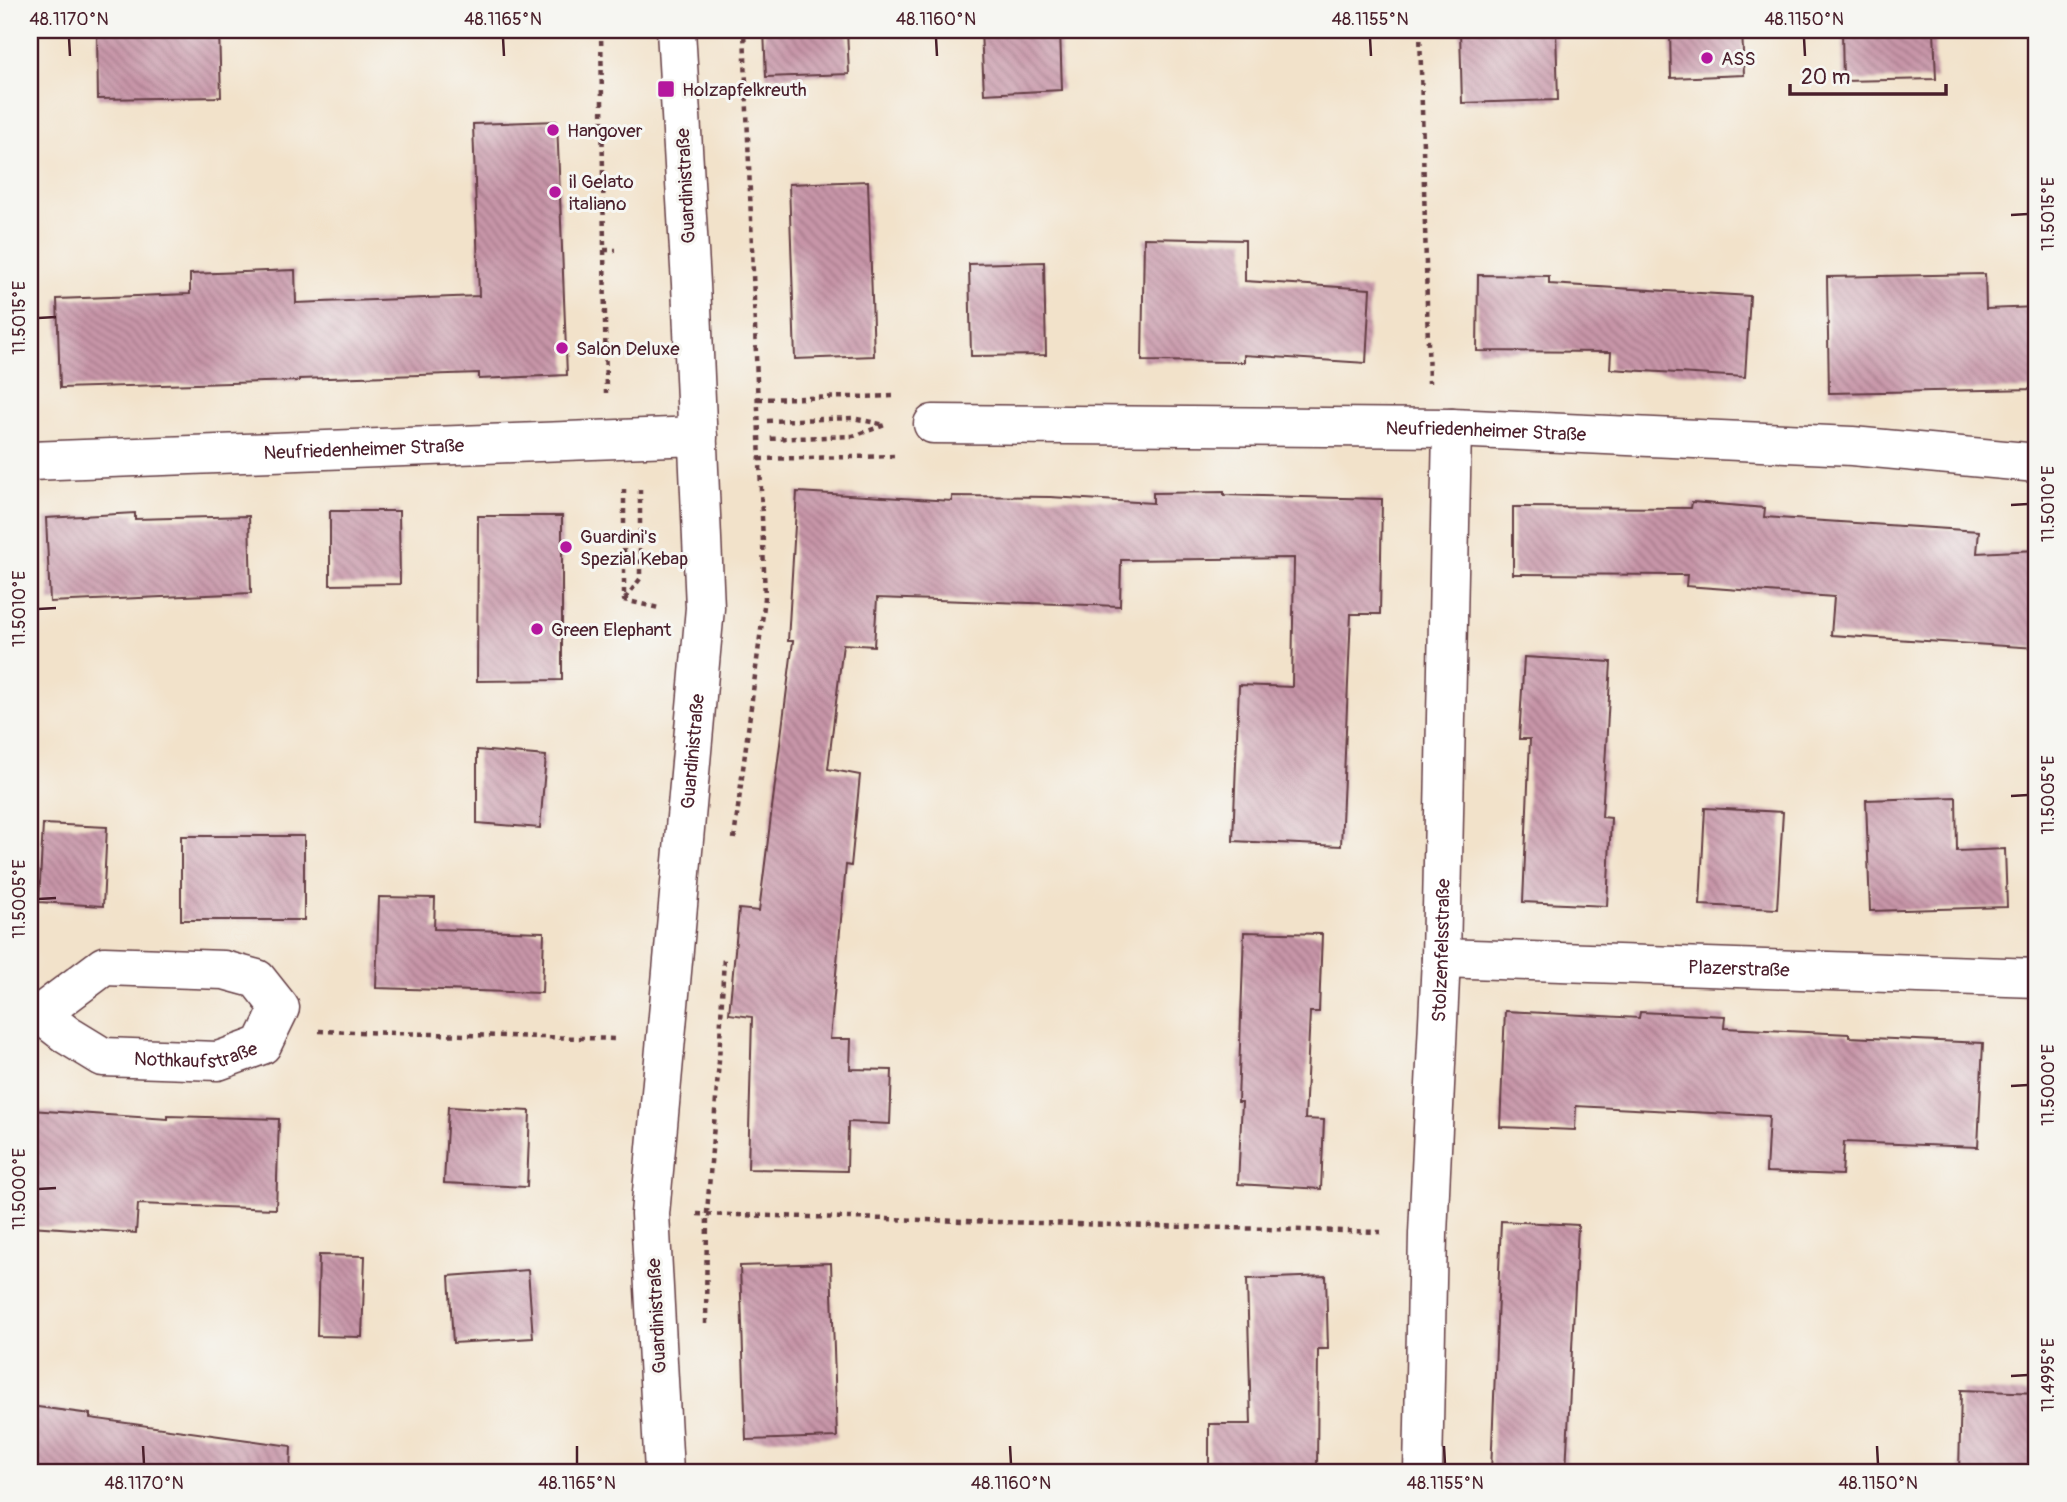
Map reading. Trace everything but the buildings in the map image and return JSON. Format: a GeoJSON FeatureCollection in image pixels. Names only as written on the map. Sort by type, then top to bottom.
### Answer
{"type":"FeatureCollection","features":[{"type":"Feature","properties":{"kind":"street","name":"Guardinistraße"},"geometry":{"type":"LineString","coordinates":[[664,1472],[650,1214],[705,608],[676,30]]}},
{"type":"Feature","properties":{"kind":"street","name":"Neufriedenheimer Straße"},"geometry":{"type":"LineString","coordinates":[[933,424],[1452,428],[1852,446],[2037,463]]}},
{"type":"Feature","properties":{"kind":"street","name":"Stolzenfelsstraße"},"geometry":{"type":"LineString","coordinates":[[1423,1472],[1428,1234],[1441,958],[1452,428]]}},
{"type":"Feature","properties":{"kind":"street","name":"Neufriedenheimer Straße"},"geometry":{"type":"LineString","coordinates":[[30,461],[698,436]]}},
{"type":"Feature","properties":{"kind":"street","name":"Plazerstraße"},"geometry":{"type":"LineString","coordinates":[[1441,958],[2037,978]]}},
{"type":"Feature","properties":{"kind":"street","name":"Nothkaufstraße"},"geometry":{"type":"LineString","coordinates":[[104,966],[224,970],[257,979],[279,1008],[262,1045],[218,1061],[103,1057],[35,1014],[104,966]]}},
{"type":"Feature","properties":{"kind":"path"},"geometry":{"type":"LineString","coordinates":[[601,30],[606,398]]}},
{"type":"Feature","properties":{"kind":"path"},"geometry":{"type":"LineString","coordinates":[[1420,30],[1430,405],[1452,428]]}},
{"type":"Feature","properties":{"kind":"path"},"geometry":{"type":"LineString","coordinates":[[604,250],[616,250]]}},
{"type":"Feature","properties":{"kind":"path"},"geometry":{"type":"LineString","coordinates":[[758,400],[906,396]]}},
{"type":"Feature","properties":{"kind":"path"},"geometry":{"type":"LineString","coordinates":[[767,421],[853,418],[885,425],[853,436],[767,439]]}},
{"type":"Feature","properties":{"kind":"path"},"geometry":{"type":"LineString","coordinates":[[759,459],[908,456]]}},
{"type":"Feature","properties":{"kind":"path"},"geometry":{"type":"LineString","coordinates":[[624,489],[624,600]]}},
{"type":"Feature","properties":{"kind":"path"},"geometry":{"type":"LineString","coordinates":[[624,600],[640,579],[640,489]]}},
{"type":"Feature","properties":{"kind":"path"},"geometry":{"type":"LineString","coordinates":[[624,600],[663,609]]}},
{"type":"Feature","properties":{"kind":"path"},"geometry":{"type":"LineString","coordinates":[[270,1030],[665,1041]]}},
{"type":"Feature","properties":{"kind":"path"},"geometry":{"type":"LineString","coordinates":[[650,1214],[708,1213],[1428,1234]]}},
{"type":"Feature","properties":{"kind":"place","name":"ASS"},"geometry":{"type":"Point","coordinates":[1707,58]}},
{"type":"Feature","properties":{"kind":"place","name":"Holzapfelkreuth"},"geometry":{"type":"Point","coordinates":[666,89]}},
{"type":"Feature","properties":{"kind":"place","name":"Hangover"},"geometry":{"type":"Point","coordinates":[553,130]}},
{"type":"Feature","properties":{"kind":"place","name":"il Gelato italiano"},"geometry":{"type":"Point","coordinates":[555,192]}},
{"type":"Feature","properties":{"kind":"place","name":"Salon Deluxe"},"geometry":{"type":"Point","coordinates":[562,348]}},
{"type":"Feature","properties":{"kind":"place","name":"Guardini's Spezial Kebap"},"geometry":{"type":"Point","coordinates":[566,547]}},
{"type":"Feature","properties":{"kind":"place","name":"Green Elephant"},"geometry":{"type":"Point","coordinates":[537,629]}}]}
